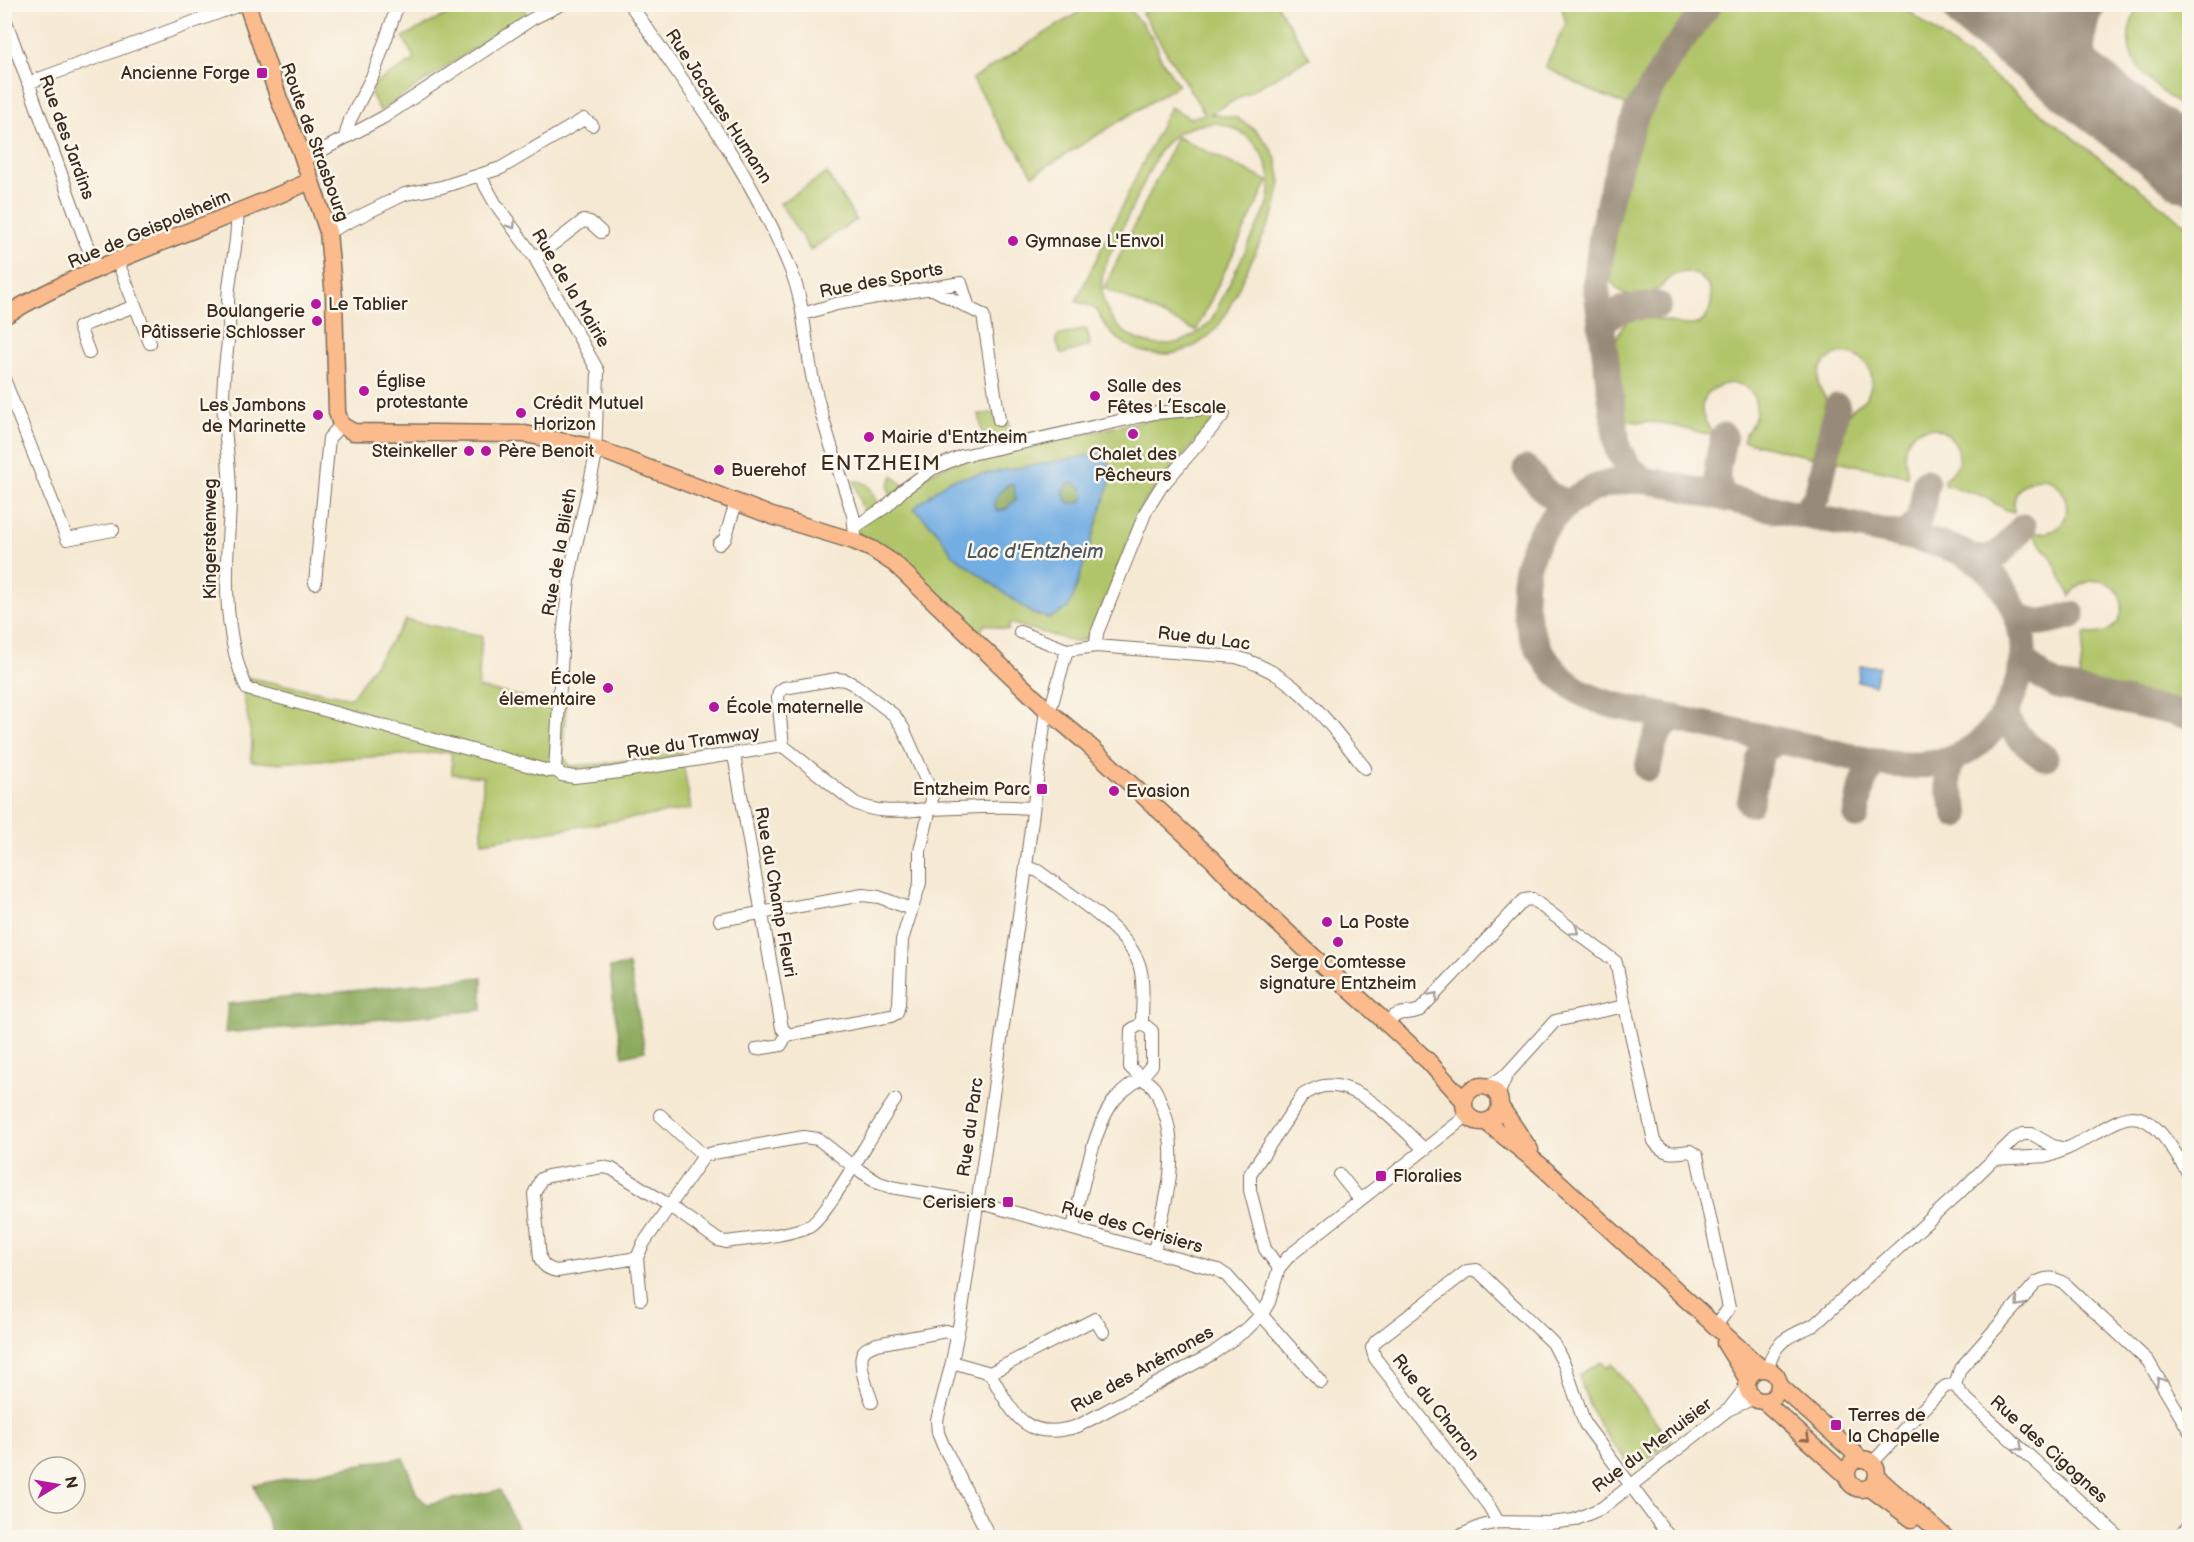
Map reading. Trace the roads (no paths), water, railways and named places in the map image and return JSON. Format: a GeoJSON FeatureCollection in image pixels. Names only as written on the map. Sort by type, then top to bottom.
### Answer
{"type":"FeatureCollection","features":[{"type":"Feature","properties":{"kind":"main road","name":"Route de Strasbourg"},"geometry":{"type":"LineString","coordinates":[[247,4],[328,232],[334,297],[337,412],[341,425]]}},
{"type":"Feature","properties":{"kind":"main road","name":"Rue de Geispolsheim"},"geometry":{"type":"LineString","coordinates":[[4,316],[117,260],[237,214],[310,181]]}},
{"type":"Feature","properties":{"kind":"main road"},"geometry":{"type":"LineString","coordinates":[[341,425],[353,432],[525,434],[596,448],[772,516],[854,534],[895,564],[1046,709],[1084,741],[1428,1060],[1475,1121],[1486,1122],[1540,1165],[1715,1327],[1765,1370],[1776,1376],[1779,1385],[1938,1538]]}},
{"type":"Feature","properties":{"kind":"main road"},"geometry":{"type":"LineString","coordinates":[[1428,1060],[1490,1094],[1540,1165]]}},
{"type":"Feature","properties":{"kind":"main road"},"geometry":{"type":"LineString","coordinates":[[1466,1108],[1466,1095],[1490,1094]]}},
{"type":"Feature","properties":{"kind":"main road"},"geometry":{"type":"LineString","coordinates":[[1486,1122],[1496,1116],[1490,1094]]}},
{"type":"Feature","properties":{"kind":"main road"},"geometry":{"type":"LineString","coordinates":[[1715,1327],[1753,1391],[1847,1476],[1855,1488],[1860,1489],[1870,1472]]}},
{"type":"Feature","properties":{"kind":"main road"},"geometry":{"type":"LineString","coordinates":[[1753,1391],[1754,1372],[1765,1370]]}},
{"type":"Feature","properties":{"kind":"main road"},"geometry":{"type":"LineString","coordinates":[[1753,1391],[1776,1394],[1779,1385]]}},
{"type":"Feature","properties":{"kind":"main road"},"geometry":{"type":"LineString","coordinates":[[1847,1476],[1849,1467],[1870,1472],[1946,1538]]}},
{"type":"Feature","properties":{"kind":"street"},"geometry":{"type":"LineString","coordinates":[[28,82],[242,4]]}},
{"type":"Feature","properties":{"kind":"street"},"geometry":{"type":"LineString","coordinates":[[345,137],[350,120],[374,73],[398,4]]}},
{"type":"Feature","properties":{"kind":"street"},"geometry":{"type":"LineString","coordinates":[[304,160],[313,158],[345,137],[384,117],[532,19],[562,4]]}},
{"type":"Feature","properties":{"kind":"street","name":"Rue Jacques Humann"},"geometry":{"type":"LineString","coordinates":[[630,4],[709,117],[736,165],[753,188],[791,270],[803,314],[814,388],[853,515],[854,534]]}},
{"type":"Feature","properties":{"kind":"street","name":"Rue des Jardins"},"geometry":{"type":"LineString","coordinates":[[4,16],[86,243],[98,269]]}},
{"type":"Feature","properties":{"kind":"street"},"geometry":{"type":"LineString","coordinates":[[328,232],[405,194],[442,187],[501,168],[584,119],[592,125]]}},
{"type":"Feature","properties":{"kind":"street","name":"Rue de la Mairie"},"geometry":{"type":"LineString","coordinates":[[480,176],[495,202],[535,258],[598,371],[596,448]]}},
{"type":"Feature","properties":{"kind":"street","name":"Kingerstenweg"},"geometry":{"type":"LineString","coordinates":[[237,214],[235,261],[230,279],[228,303],[230,329],[223,396],[230,493],[227,578],[230,618],[239,666],[247,689],[549,771],[555,770]]}},
{"type":"Feature","properties":{"kind":"street"},"geometry":{"type":"LineString","coordinates":[[535,258],[583,222],[590,222],[601,232]]}},
{"type":"Feature","properties":{"kind":"street"},"geometry":{"type":"LineString","coordinates":[[117,260],[150,343]]}},
{"type":"Feature","properties":{"kind":"street","name":"Rue des Sports"},"geometry":{"type":"LineString","coordinates":[[803,314],[836,304],[961,283],[969,308],[983,315],[999,420]]}},
{"type":"Feature","properties":{"kind":"street"},"geometry":{"type":"LineString","coordinates":[[931,288],[969,308]]}},
{"type":"Feature","properties":{"kind":"street"},"geometry":{"type":"LineString","coordinates":[[89,353],[78,327],[135,306]]}},
{"type":"Feature","properties":{"kind":"street"},"geometry":{"type":"LineString","coordinates":[[4,379],[67,539],[113,530]]}},
{"type":"Feature","properties":{"kind":"street"},"geometry":{"type":"LineString","coordinates":[[854,534],[903,490],[932,469],[962,456],[993,447],[1155,413],[1217,408],[1224,414],[1161,487],[1146,511],[1097,633],[1096,646]]}},
{"type":"Feature","properties":{"kind":"street"},"geometry":{"type":"LineString","coordinates":[[315,583],[329,438],[341,425]]}},
{"type":"Feature","properties":{"kind":"street","name":"Rue de la Blieth"},"geometry":{"type":"LineString","coordinates":[[555,770],[563,636],[570,572],[596,448]]}},
{"type":"Feature","properties":{"kind":"street"},"geometry":{"type":"LineString","coordinates":[[719,544],[725,539],[736,502]]}},
{"type":"Feature","properties":{"kind":"street","name":"Rue du Lac"},"geometry":{"type":"LineString","coordinates":[[1020,632],[1067,650],[1096,646],[1236,657],[1257,662],[1289,681],[1312,704],[1365,768]]}},
{"type":"Feature","properties":{"kind":"street"},"geometry":{"type":"LineString","coordinates":[[1046,709],[1052,704],[1067,650]]}},
{"type":"Feature","properties":{"kind":"street"},"geometry":{"type":"LineString","coordinates":[[757,1049],[781,1045],[787,1034],[891,1016],[897,1013],[902,939],[920,883],[920,851],[932,799],[930,789],[903,728],[894,715],[845,680],[784,688],[779,692],[783,746]]}},
{"type":"Feature","properties":{"kind":"street","name":"Rue du Parc"},"geometry":{"type":"LineString","coordinates":[[990,1538],[938,1433],[938,1420],[961,1317],[1026,867],[1046,709]]}},
{"type":"Feature","properties":{"kind":"street","name":"Rue du Tramway"},"geometry":{"type":"LineString","coordinates":[[555,770],[562,776],[593,775],[783,746],[855,803],[867,809],[882,812],[1034,808]]}},
{"type":"Feature","properties":{"kind":"street","name":"Rue du Champ Fleuri"},"geometry":{"type":"LineString","coordinates":[[734,755],[782,1028],[787,1034]]}},
{"type":"Feature","properties":{"kind":"street"},"geometry":{"type":"LineString","coordinates":[[1026,867],[1038,871],[1119,933],[1134,953],[1141,971],[1142,1023]]}},
{"type":"Feature","properties":{"kind":"street"},"geometry":{"type":"LineString","coordinates":[[720,920],[863,895],[879,897],[911,909]]}},
{"type":"Feature","properties":{"kind":"street"},"geometry":{"type":"LineString","coordinates":[[1386,1023],[1397,1013],[1413,1013],[1420,1010],[1524,900],[1532,899],[1616,962],[1654,1141],[1659,1149],[1667,1153],[1690,1151],[1697,1156],[1729,1308],[1715,1327]]}},
{"type":"Feature","properties":{"kind":"street"},"geometry":{"type":"LineString","coordinates":[[1490,1094],[1555,1021],[1625,1006]]}},
{"type":"Feature","properties":{"kind":"street"},"geometry":{"type":"LineString","coordinates":[[1073,1228],[1097,1133],[1112,1103],[1141,1078],[1152,1065],[1152,1031],[1142,1023]]}},
{"type":"Feature","properties":{"kind":"street"},"geometry":{"type":"LineString","coordinates":[[1142,1023],[1131,1030],[1130,1067],[1141,1078],[1154,1085],[1165,1113],[1171,1141],[1172,1163],[1169,1190],[1154,1251]]}},
{"type":"Feature","properties":{"kind":"street"},"geometry":{"type":"LineString","coordinates":[[1279,1269],[1265,1248],[1250,1190],[1250,1174],[1303,1095],[1326,1085],[1364,1096],[1376,1104],[1424,1149]]}},
{"type":"Feature","properties":{"kind":"street"},"geometry":{"type":"LineString","coordinates":[[637,1258],[557,1271],[542,1264],[534,1194],[541,1179],[603,1167],[612,1169],[718,1240],[726,1242],[796,1230],[810,1225],[820,1216],[854,1167],[895,1100]]}},
{"type":"Feature","properties":{"kind":"street"},"geometry":{"type":"LineString","coordinates":[[1262,1314],[1269,1302],[1279,1269],[1289,1256],[1424,1149],[1466,1108]]}},
{"type":"Feature","properties":{"kind":"street"},"geometry":{"type":"LineString","coordinates":[[641,1299],[637,1258],[643,1244],[704,1156],[660,1115]]}},
{"type":"Feature","properties":{"kind":"street"},"geometry":{"type":"LineString","coordinates":[[1993,1159],[2049,1156],[2121,1119],[2140,1116],[2154,1124],[2190,1176]]}},
{"type":"Feature","properties":{"kind":"street"},"geometry":{"type":"LineString","coordinates":[[1765,1370],[1776,1347],[1792,1335],[1814,1325],[1959,1193],[2014,1139],[2023,1134],[2032,1134],[2053,1146],[2066,1149]]}},
{"type":"Feature","properties":{"kind":"street","name":"Rue des Cerisiers"},"geometry":{"type":"LineString","coordinates":[[704,1156],[804,1137],[818,1139],[854,1167],[879,1183],[891,1187],[977,1202],[1218,1270],[1227,1276],[1322,1382]]}},
{"type":"Feature","properties":{"kind":"street"},"geometry":{"type":"LineString","coordinates":[[1340,1175],[1360,1200]]}},
{"type":"Feature","properties":{"kind":"street","name":"Rue du Charron"},"geometry":{"type":"LineString","coordinates":[[1498,1522],[1489,1506],[1375,1358],[1372,1348],[1376,1341],[1467,1271],[1476,1270],[1554,1343],[1565,1366],[1585,1424],[1631,1486]]}},
{"type":"Feature","properties":{"kind":"street"},"geometry":{"type":"LineString","coordinates":[[1870,1472],[1941,1390],[1946,1386],[1955,1385],[1960,1369],[2037,1282],[2047,1278],[2055,1278],[2066,1284],[2148,1361],[2190,1432]]}},
{"type":"Feature","properties":{"kind":"street","name":"Rue des Anémones"},"geometry":{"type":"LineString","coordinates":[[990,1373],[1010,1410],[1027,1425],[1047,1431],[1062,1431],[1078,1426],[1212,1354],[1247,1329],[1262,1314]]}},
{"type":"Feature","properties":{"kind":"street"},"geometry":{"type":"LineString","coordinates":[[952,1362],[990,1373],[1095,1319],[1103,1332]]}},
{"type":"Feature","properties":{"kind":"street"},"geometry":{"type":"LineString","coordinates":[[872,1402],[863,1365],[862,1355],[866,1348],[946,1330],[957,1334]]}},
{"type":"Feature","properties":{"kind":"street","name":"Rue des Cigognes"},"geometry":{"type":"LineString","coordinates":[[1955,1385],[1984,1417],[2120,1538]]}},
{"type":"Feature","properties":{"kind":"street","name":"Rue du Menuisier"},"geometry":{"type":"LineString","coordinates":[[1457,1536],[1498,1522],[1550,1523],[1574,1520],[1602,1508],[1753,1391]]}},
{"type":"Feature","properties":{"kind":"street"},"geometry":{"type":"LineString","coordinates":[[1631,1486],[1670,1538]]}},
{"type":"Feature","properties":{"kind":"street"},"geometry":{"type":"LineString","coordinates":[[2177,1538],[2190,1525]]}},
{"type":"Feature","properties":{"kind":"water","name":"Lac d'Entzheim"},"geometry":{"type":"Polygon","coordinates":[[[1107,452],[1111,479],[1074,595],[1067,609],[1050,618],[1033,614],[953,555],[937,531],[914,508],[949,480],[1107,452]],[[1074,483],[1068,484],[1063,490],[1069,503],[1081,502],[1084,497],[1083,489],[1074,483]],[[1007,485],[995,500],[997,511],[1006,509],[1016,499],[1014,486],[1007,485]]]}},
{"type":"Feature","properties":{"kind":"water"},"geometry":{"type":"Polygon","coordinates":[[[1860,666],[1879,666],[1874,685],[1857,681],[1860,666]]]}},
{"type":"Feature","properties":{"kind":"place","name":"Ancienne Forge"},"geometry":{"type":"Point","coordinates":[262,73]}},
{"type":"Feature","properties":{"kind":"place","name":"Gymnase L'Envol"},"geometry":{"type":"Point","coordinates":[1013,241]}},
{"type":"Feature","properties":{"kind":"place","name":"Le Tablier"},"geometry":{"type":"Point","coordinates":[316,304]}},
{"type":"Feature","properties":{"kind":"place","name":"Boulangerie Pâtisserie Schlosser"},"geometry":{"type":"Point","coordinates":[317,321]}},
{"type":"Feature","properties":{"kind":"place","name":"Église protestante"},"geometry":{"type":"Point","coordinates":[364,391]}},
{"type":"Feature","properties":{"kind":"place","name":"Salle des Fêtes L’Escale"},"geometry":{"type":"Point","coordinates":[1095,396]}},
{"type":"Feature","properties":{"kind":"place","name":"Crédit Mutuel Horizon"},"geometry":{"type":"Point","coordinates":[521,413]}},
{"type":"Feature","properties":{"kind":"place","name":"Les Jambons de Marinette"},"geometry":{"type":"Point","coordinates":[318,415]}},
{"type":"Feature","properties":{"kind":"place","name":"Chalet des Pêcheurs"},"geometry":{"type":"Point","coordinates":[1133,434]}},
{"type":"Feature","properties":{"kind":"place","name":"Mairie d'Entzheim"},"geometry":{"type":"Point","coordinates":[869,437]}},
{"type":"Feature","properties":{"kind":"place","name":"Steinkeller"},"geometry":{"type":"Point","coordinates":[469,451]}},
{"type":"Feature","properties":{"kind":"place","name":"Père Benoit"},"geometry":{"type":"Point","coordinates":[486,451]}},
{"type":"Feature","properties":{"kind":"place","name":"Buerehof"},"geometry":{"type":"Point","coordinates":[719,470]}},
{"type":"Feature","properties":{"kind":"place","name":"École élementaire"},"geometry":{"type":"Point","coordinates":[608,688]}},
{"type":"Feature","properties":{"kind":"place","name":"École maternelle"},"geometry":{"type":"Point","coordinates":[714,707]}},
{"type":"Feature","properties":{"kind":"place","name":"Entzheim Parc"},"geometry":{"type":"Point","coordinates":[1042,789]}},
{"type":"Feature","properties":{"kind":"place","name":"Evasion"},"geometry":{"type":"Point","coordinates":[1114,791]}},
{"type":"Feature","properties":{"kind":"place","name":"La Poste"},"geometry":{"type":"Point","coordinates":[1327,922]}},
{"type":"Feature","properties":{"kind":"place","name":"Serge Comtesse signature Entzheim"},"geometry":{"type":"Point","coordinates":[1338,942]}},
{"type":"Feature","properties":{"kind":"place","name":"Floralies"},"geometry":{"type":"Point","coordinates":[1381,1176]}},
{"type":"Feature","properties":{"kind":"place","name":"Cerisiers"},"geometry":{"type":"Point","coordinates":[1008,1202]}},
{"type":"Feature","properties":{"kind":"place","name":"Terres de la Chapelle"},"geometry":{"type":"Point","coordinates":[1836,1425]}},
{"type":"Feature","properties":{"kind":"district","name":"ENTZHEIM"},"geometry":{"type":"Point","coordinates":[881,463]}}]}
